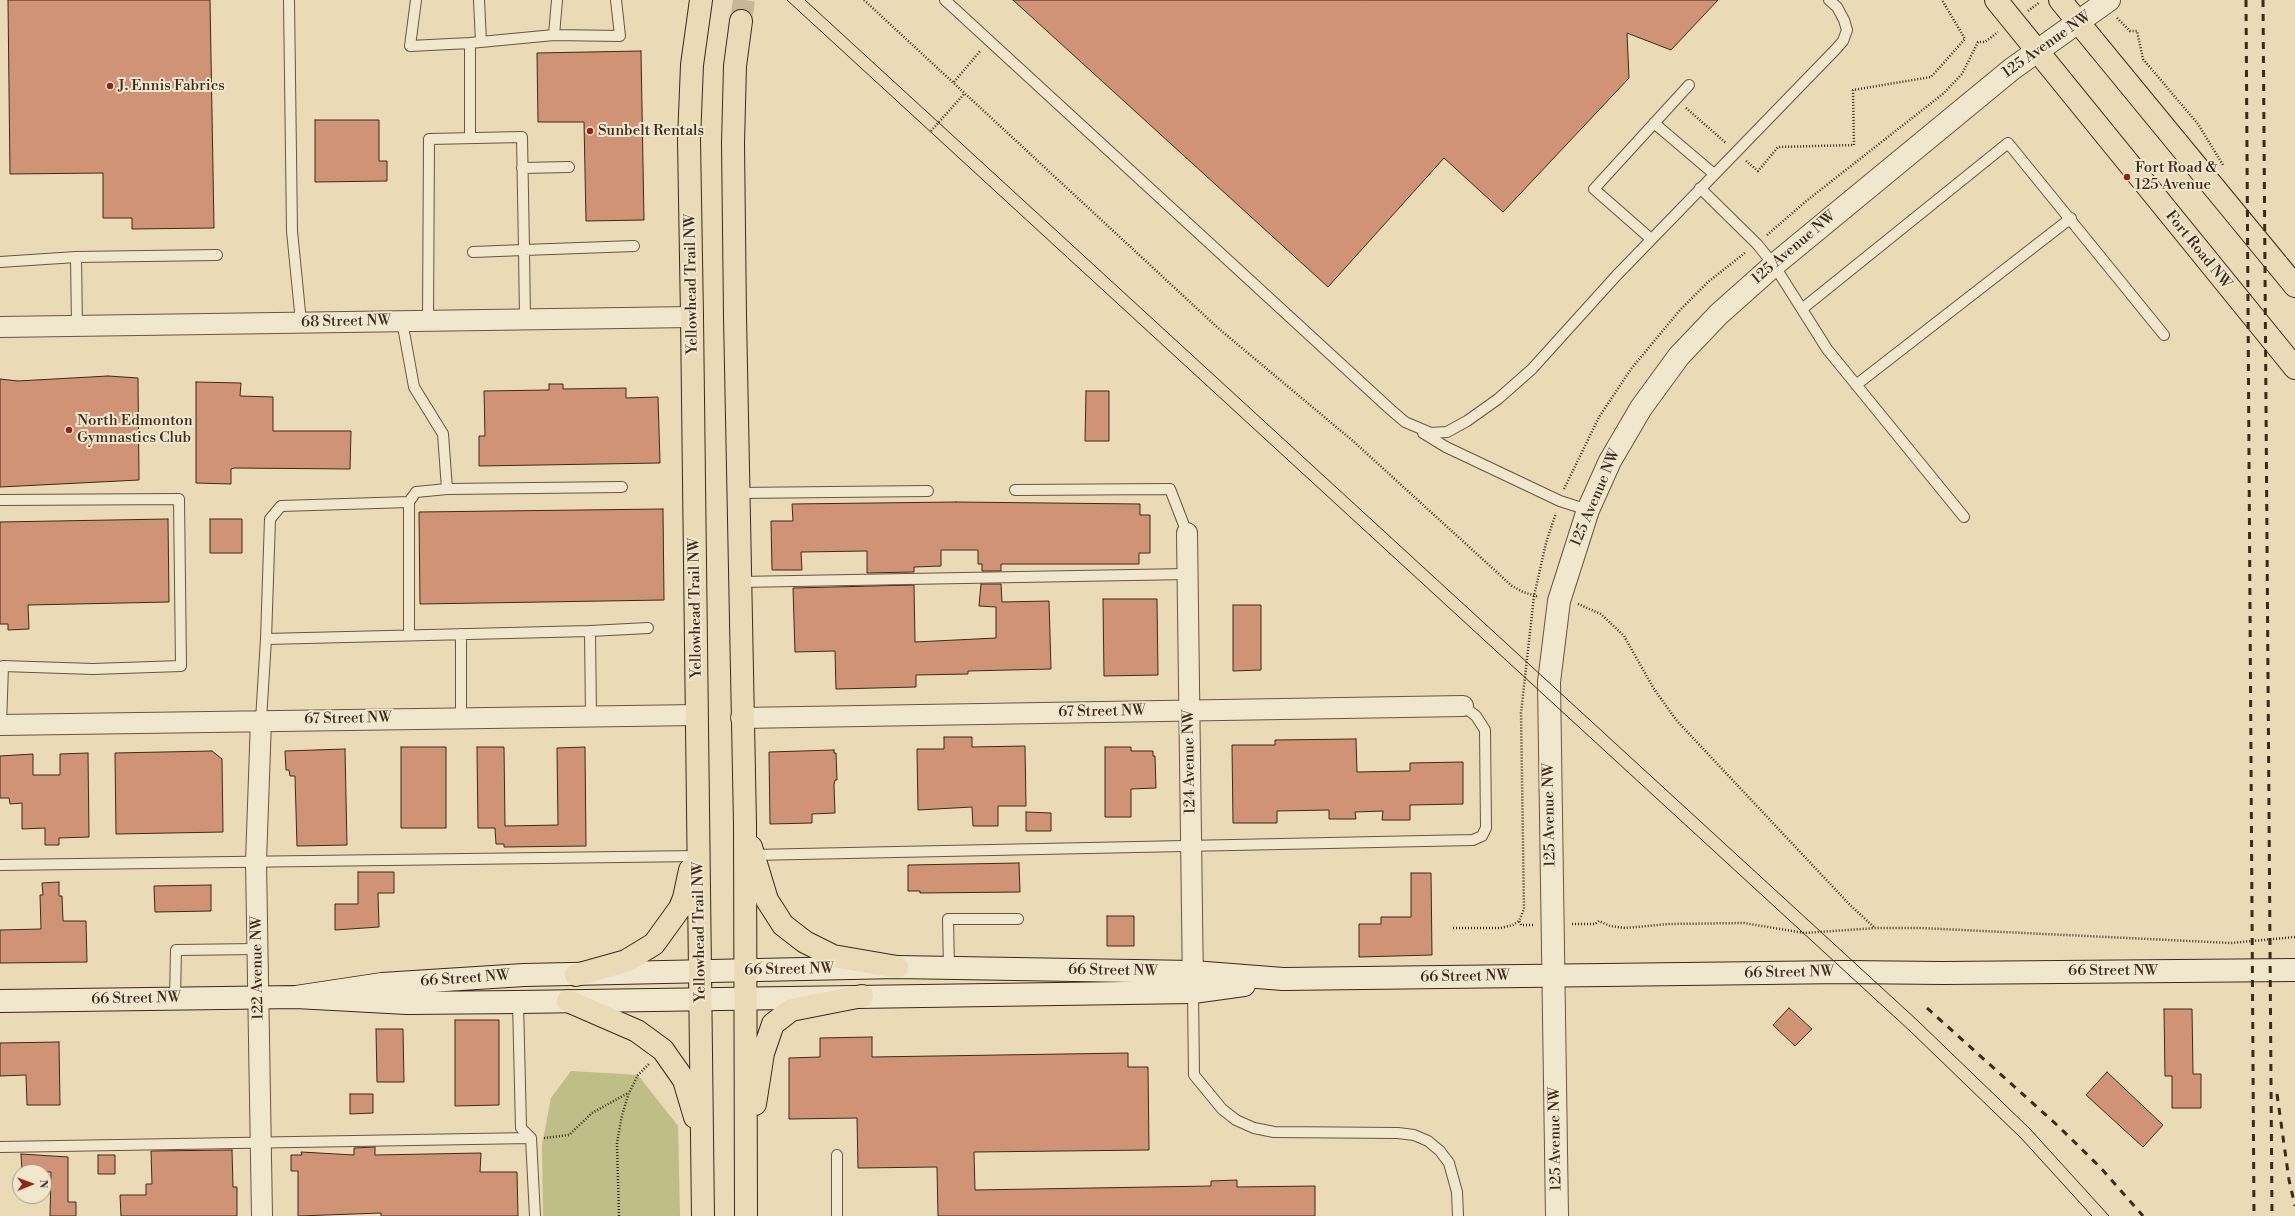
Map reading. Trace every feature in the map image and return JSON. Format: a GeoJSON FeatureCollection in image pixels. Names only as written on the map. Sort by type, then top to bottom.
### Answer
{"type":"FeatureCollection","features":[{"type":"Feature","properties":{"kind":"main road","name":"Yellowhead Trail NW"},"geometry":{"type":"LineString","coordinates":[[701,0],[692,64],[689,140],[698,821],[695,856],[702,998],[703,1216]]}},
{"type":"Feature","properties":{"kind":"main road","name":"Fort Road NW"},"geometry":{"type":"LineString","coordinates":[[1996,0],[2295,368]]}},
{"type":"Feature","properties":{"kind":"main road"},"geometry":{"type":"LineString","coordinates":[[2060,0],[2295,286]]}},
{"type":"Feature","properties":{"kind":"main road","name":"125 Avenue NW"},"geometry":{"type":"LineString","coordinates":[[1557,1216],[1549,682],[1559,601],[1588,510],[1623,437],[1662,377],[1699,333],[1774,264],[2012,69],[2079,23],[2109,0]]}},
{"type":"Feature","properties":{"kind":"main road"},"geometry":{"type":"LineString","coordinates":[[741,21],[735,66],[733,143],[741,718],[745,824],[749,855],[744,971],[746,1216]]}},
{"type":"Feature","properties":{"kind":"main road"},"geometry":{"type":"LineString","coordinates":[[749,855],[767,900],[783,925],[805,942],[833,956],[897,967]]}},
{"type":"Feature","properties":{"kind":"main road"},"geometry":{"type":"LineString","coordinates":[[576,975],[626,961],[642,953],[654,944],[674,918],[684,898],[695,856]]}},
{"type":"Feature","properties":{"kind":"main road","name":"66 Street NW"},"geometry":{"type":"LineString","coordinates":[[296,997],[382,984],[524,975],[897,967],[949,968],[1193,982]]}},
{"type":"Feature","properties":{"kind":"main road","name":"66 Street NW"},"geometry":{"type":"LineString","coordinates":[[0,1001],[296,997],[407,1003],[518,1002],[862,996],[1283,979],[2295,970]]}},
{"type":"Feature","properties":{"kind":"main road"},"geometry":{"type":"LineString","coordinates":[[745,1162],[764,1053],[773,1024],[791,1010],[862,996]]}},
{"type":"Feature","properties":{"kind":"main road"},"geometry":{"type":"LineString","coordinates":[[568,1001],[637,1031],[662,1050],[684,1080],[702,1142]]}},
{"type":"Feature","properties":{"kind":"street","name":"68 Street NW"},"geometry":{"type":"LineString","coordinates":[[0,327],[692,317]]}},
{"type":"Feature","properties":{"kind":"street","name":"124 Avenue NW"},"geometry":{"type":"LineString","coordinates":[[1187,533],[1193,982]]}},
{"type":"Feature","properties":{"kind":"street","name":"67 Street NW"},"geometry":{"type":"LineString","coordinates":[[741,718],[1463,706]]}},
{"type":"Feature","properties":{"kind":"street","name":"67 Street NW"},"geometry":{"type":"LineString","coordinates":[[0,725],[261,720],[697,715]]}},
{"type":"Feature","properties":{"kind":"street","name":"122 Avenue NW"},"geometry":{"type":"LineString","coordinates":[[261,720],[256,862],[262,1216]]}},
{"type":"Feature","properties":{"kind":"lane"},"geometry":{"type":"LineString","coordinates":[[289,0],[292,231],[300,322]]}},
{"type":"Feature","properties":{"kind":"lane"},"geometry":{"type":"LineString","coordinates":[[416,0],[410,46],[470,43],[554,35],[620,36],[616,0]]}},
{"type":"Feature","properties":{"kind":"lane"},"geometry":{"type":"LineString","coordinates":[[479,0],[481,42]]}},
{"type":"Feature","properties":{"kind":"lane"},"geometry":{"type":"LineString","coordinates":[[554,35],[556,0]]}},
{"type":"Feature","properties":{"kind":"lane"},"geometry":{"type":"LineString","coordinates":[[945,0],[1391,410],[1417,429],[1446,447],[1560,501],[1588,510]]}},
{"type":"Feature","properties":{"kind":"lane"},"geometry":{"type":"LineString","coordinates":[[1417,429],[1431,434],[1447,432],[1467,421],[1498,399],[1532,369],[1616,276],[1843,40],[1847,30],[1844,20],[1837,7],[1829,0]]}},
{"type":"Feature","properties":{"kind":"lane"},"geometry":{"type":"LineString","coordinates":[[470,43],[470,138]]}},
{"type":"Feature","properties":{"kind":"lane"},"geometry":{"type":"LineString","coordinates":[[1651,239],[1594,189],[1689,85]]}},
{"type":"Feature","properties":{"kind":"lane"},"geometry":{"type":"LineString","coordinates":[[1654,123],[1714,174]]}},
{"type":"Feature","properties":{"kind":"lane"},"geometry":{"type":"LineString","coordinates":[[428,320],[429,139],[522,137],[525,319]]}},
{"type":"Feature","properties":{"kind":"lane"},"geometry":{"type":"LineString","coordinates":[[1802,309],[2008,143],[2071,218],[2164,335]]}},
{"type":"Feature","properties":{"kind":"lane"},"geometry":{"type":"LineString","coordinates":[[522,168],[569,167]]}},
{"type":"Feature","properties":{"kind":"lane"},"geometry":{"type":"LineString","coordinates":[[1700,188],[1757,244],[1774,264],[1827,349],[1964,517]]}},
{"type":"Feature","properties":{"kind":"lane"},"geometry":{"type":"LineString","coordinates":[[1856,385],[2071,218]]}},
{"type":"Feature","properties":{"kind":"lane"},"geometry":{"type":"LineString","coordinates":[[473,252],[634,246]]}},
{"type":"Feature","properties":{"kind":"lane"},"geometry":{"type":"LineString","coordinates":[[0,262],[76,257],[217,255]]}},
{"type":"Feature","properties":{"kind":"lane"},"geometry":{"type":"LineString","coordinates":[[76,257],[77,326]]}},
{"type":"Feature","properties":{"kind":"lane"},"geometry":{"type":"LineString","coordinates":[[402,321],[414,387],[443,434],[446,489]]}},
{"type":"Feature","properties":{"kind":"lane"},"geometry":{"type":"LineString","coordinates":[[409,634],[409,502],[416,492],[446,489],[622,487]]}},
{"type":"Feature","properties":{"kind":"lane"},"geometry":{"type":"LineString","coordinates":[[1015,490],[1170,489],[1187,533]]}},
{"type":"Feature","properties":{"kind":"lane"},"geometry":{"type":"LineString","coordinates":[[737,493],[928,491]]}},
{"type":"Feature","properties":{"kind":"lane"},"geometry":{"type":"LineString","coordinates":[[0,500],[179,499],[181,666],[93,669],[3,666],[0,725]]}},
{"type":"Feature","properties":{"kind":"lane"},"geometry":{"type":"LineString","coordinates":[[261,720],[266,639],[270,519],[281,506],[409,502]]}},
{"type":"Feature","properties":{"kind":"lane"},"geometry":{"type":"LineString","coordinates":[[739,582],[1188,574]]}},
{"type":"Feature","properties":{"kind":"lane"},"geometry":{"type":"LineString","coordinates":[[266,639],[409,634],[590,631],[648,628]]}},
{"type":"Feature","properties":{"kind":"lane"},"geometry":{"type":"LineString","coordinates":[[590,631],[591,716]]}},
{"type":"Feature","properties":{"kind":"lane"},"geometry":{"type":"LineString","coordinates":[[461,634],[461,718]]}},
{"type":"Feature","properties":{"kind":"lane"},"geometry":{"type":"LineString","coordinates":[[749,855],[1473,840],[1482,836],[1486,828],[1485,730],[1476,716],[1463,706]]}},
{"type":"Feature","properties":{"kind":"lane"},"geometry":{"type":"LineString","coordinates":[[0,865],[695,856]]}},
{"type":"Feature","properties":{"kind":"lane"},"geometry":{"type":"LineString","coordinates":[[949,968],[948,919],[1018,919]]}},
{"type":"Feature","properties":{"kind":"lane"},"geometry":{"type":"LineString","coordinates":[[175,999],[176,950],[258,949]]}},
{"type":"Feature","properties":{"kind":"lane"},"geometry":{"type":"LineString","coordinates":[[1193,982],[1194,1075],[1222,1109],[1236,1120],[1254,1128],[1274,1132],[1398,1133],[1414,1135],[1428,1141],[1440,1151],[1449,1163],[1457,1192],[1458,1216]]}},
{"type":"Feature","properties":{"kind":"lane"},"geometry":{"type":"LineString","coordinates":[[518,1002],[521,1128],[531,1138],[535,1216]]}},
{"type":"Feature","properties":{"kind":"lane"},"geometry":{"type":"LineString","coordinates":[[0,1146],[531,1138]]}},
{"type":"Feature","properties":{"kind":"lane"},"geometry":{"type":"LineString","coordinates":[[837,1155],[837,1216]]}},
{"type":"Feature","properties":{"kind":"path"},"geometry":{"type":"LineString","coordinates":[[864,0],[1218,328],[1353,441],[1512,586],[1534,596],[1540,597]]}},
{"type":"Feature","properties":{"kind":"path"},"geometry":{"type":"LineString","coordinates":[[1686,108],[1758,171],[1778,147],[1854,145],[1853,90],[1931,78],[1965,39],[1942,0]]}},
{"type":"Feature","properties":{"kind":"path"},"geometry":{"type":"LineString","coordinates":[[2130,31],[2137,31],[2143,59],[2198,124],[2225,168]]}},
{"type":"Feature","properties":{"kind":"path"},"geometry":{"type":"LineString","coordinates":[[954,82],[989,40]]}},
{"type":"Feature","properties":{"kind":"path"},"geometry":{"type":"LineString","coordinates":[[1777,227],[1805,202],[1944,93],[1962,74],[1978,42],[1985,42]]}},
{"type":"Feature","properties":{"kind":"path"},"geometry":{"type":"LineString","coordinates":[[931,131],[965,93]]}},
{"type":"Feature","properties":{"kind":"path"},"geometry":{"type":"LineString","coordinates":[[1567,480],[1599,417],[1631,369],[1665,326],[1708,282],[1736,259]]}},
{"type":"Feature","properties":{"kind":"path"},"geometry":{"type":"LineString","coordinates":[[1452,928],[1501,928],[1513,925],[1519,920],[1524,909],[1521,713],[1534,596],[1553,523]]}},
{"type":"Feature","properties":{"kind":"path"},"geometry":{"type":"LineString","coordinates":[[1574,603],[1601,614],[1612,622],[1624,636],[1654,689],[1677,721],[1850,905],[1876,928]]}},
{"type":"Feature","properties":{"kind":"path"},"geometry":{"type":"LineString","coordinates":[[1519,920],[1521,925]]}},
{"type":"Feature","properties":{"kind":"path"},"geometry":{"type":"LineString","coordinates":[[1595,924],[1599,921],[1610,926],[1625,928],[1669,924],[1744,923],[1804,933],[1876,928],[1921,928],[2209,943],[2231,943],[2295,937]]}},
{"type":"Feature","properties":{"kind":"path"},"geometry":{"type":"LineString","coordinates":[[619,1216],[617,1143],[622,1115],[629,1093],[638,1075],[662,1050]]}},
{"type":"Feature","properties":{"kind":"path"},"geometry":{"type":"LineString","coordinates":[[531,1138],[560,1138],[569,1136],[592,1113],[629,1093]]}},
{"type":"Feature","properties":{"kind":"shaded area"},"geometry":{"type":"Polygon","coordinates":[[[571,1071],[638,1075],[678,1126],[680,1216],[543,1216],[542,1145],[551,1098],[571,1071]]]}},
{"type":"Feature","properties":{"kind":"building","name":"J. Ennis Fabrics"},"geometry":{"type":"Polygon","coordinates":[[[8,0],[210,0],[214,228],[132,229],[132,218],[103,218],[103,173],[10,174],[8,0]]]}},
{"type":"Feature","properties":{"kind":"building"},"geometry":{"type":"Polygon","coordinates":[[[1013,0],[1718,0],[1671,50],[1627,33],[1629,78],[1503,212],[1444,158],[1328,287],[1013,0]]]}},
{"type":"Feature","properties":{"kind":"building"},"geometry":{"type":"Polygon","coordinates":[[[641,51],[644,220],[586,221],[584,122],[538,122],[537,53],[641,51]]]}},
{"type":"Feature","properties":{"kind":"building"},"geometry":{"type":"Polygon","coordinates":[[[315,120],[379,120],[379,161],[387,161],[387,181],[315,182],[315,120]]]}},
{"type":"Feature","properties":{"kind":"building","name":"North Edmonton Gymnastics Club"},"geometry":{"type":"Polygon","coordinates":[[[108,376],[138,378],[139,480],[0,487],[0,379],[18,381],[108,376]]]}},
{"type":"Feature","properties":{"kind":"building"},"geometry":{"type":"Polygon","coordinates":[[[196,382],[241,383],[240,396],[273,397],[273,431],[351,431],[350,469],[234,468],[231,469],[231,484],[196,483],[196,382]]]}},
{"type":"Feature","properties":{"kind":"building"},"geometry":{"type":"Polygon","coordinates":[[[549,384],[563,384],[563,389],[626,388],[626,398],[658,397],[660,463],[479,466],[479,436],[485,436],[484,391],[549,390],[549,384]]]}},
{"type":"Feature","properties":{"kind":"building"},"geometry":{"type":"Polygon","coordinates":[[[1086,391],[1109,391],[1109,441],[1085,441],[1086,391]]]}},
{"type":"Feature","properties":{"kind":"building"},"geometry":{"type":"Polygon","coordinates":[[[956,502],[1140,504],[1140,515],[1150,515],[1150,553],[1139,553],[1139,564],[1001,564],[1001,571],[982,571],[982,564],[978,564],[978,550],[941,550],[941,566],[914,567],[914,572],[867,573],[867,551],[801,552],[802,570],[772,570],[771,521],[793,521],[792,504],[956,502]]]}},
{"type":"Feature","properties":{"kind":"building"},"geometry":{"type":"Polygon","coordinates":[[[663,509],[664,600],[420,604],[419,512],[663,509]]]}},
{"type":"Feature","properties":{"kind":"building"},"geometry":{"type":"Polygon","coordinates":[[[168,519],[169,602],[28,605],[29,629],[8,630],[8,624],[0,624],[0,522],[168,519]]]}},
{"type":"Feature","properties":{"kind":"building"},"geometry":{"type":"Polygon","coordinates":[[[210,519],[242,519],[242,553],[210,553],[210,519]]]}},
{"type":"Feature","properties":{"kind":"building"},"geometry":{"type":"Polygon","coordinates":[[[981,584],[1001,584],[1002,602],[1049,601],[1051,669],[968,671],[968,674],[916,675],[916,687],[836,689],[835,651],[795,652],[793,588],[914,585],[915,642],[996,638],[996,607],[979,606],[981,584]]]}},
{"type":"Feature","properties":{"kind":"building"},"geometry":{"type":"Polygon","coordinates":[[[1103,599],[1157,599],[1158,675],[1104,676],[1103,599]]]}},
{"type":"Feature","properties":{"kind":"building"},"geometry":{"type":"Polygon","coordinates":[[[1233,605],[1261,605],[1261,670],[1233,671],[1233,605]]]}},
{"type":"Feature","properties":{"kind":"building"},"geometry":{"type":"Polygon","coordinates":[[[944,737],[972,737],[972,747],[1025,746],[1026,806],[998,806],[998,826],[973,826],[972,807],[918,810],[917,749],[944,749],[944,737]]]}},
{"type":"Feature","properties":{"kind":"building"},"geometry":{"type":"Polygon","coordinates":[[[1356,739],[1357,772],[1410,771],[1410,763],[1463,762],[1463,804],[1410,805],[1410,820],[1382,820],[1383,811],[1355,812],[1356,819],[1329,819],[1329,810],[1277,811],[1277,823],[1233,823],[1232,745],[1275,745],[1275,740],[1356,739]]]}},
{"type":"Feature","properties":{"kind":"building"},"geometry":{"type":"Polygon","coordinates":[[[401,747],[446,747],[446,828],[401,828],[401,747]]]}},
{"type":"Feature","properties":{"kind":"building"},"geometry":{"type":"Polygon","coordinates":[[[477,747],[504,747],[505,826],[558,825],[557,748],[585,747],[586,846],[504,847],[504,844],[496,844],[495,828],[478,828],[477,747]]]}},
{"type":"Feature","properties":{"kind":"building"},"geometry":{"type":"Polygon","coordinates":[[[1105,747],[1131,747],[1131,751],[1153,751],[1153,756],[1155,756],[1156,788],[1131,789],[1131,817],[1105,817],[1105,747]]]}},
{"type":"Feature","properties":{"kind":"building"},"geometry":{"type":"Polygon","coordinates":[[[345,749],[347,845],[297,846],[295,776],[290,776],[289,770],[286,770],[285,751],[345,749]]]}},
{"type":"Feature","properties":{"kind":"building"},"geometry":{"type":"Polygon","coordinates":[[[834,750],[834,753],[836,753],[837,780],[835,780],[834,785],[835,813],[812,814],[812,823],[770,824],[769,752],[834,750]]]}},
{"type":"Feature","properties":{"kind":"building"},"geometry":{"type":"Polygon","coordinates":[[[212,751],[222,759],[223,832],[116,834],[115,753],[212,751]]]}},
{"type":"Feature","properties":{"kind":"building"},"geometry":{"type":"Polygon","coordinates":[[[88,753],[89,837],[59,838],[59,845],[45,845],[45,828],[22,829],[22,803],[10,804],[9,798],[0,798],[0,756],[33,754],[33,775],[60,775],[60,754],[88,753]]]}},
{"type":"Feature","properties":{"kind":"building"},"geometry":{"type":"Polygon","coordinates":[[[1026,812],[1051,813],[1051,831],[1026,831],[1026,812]]]}},
{"type":"Feature","properties":{"kind":"building"},"geometry":{"type":"Polygon","coordinates":[[[1019,863],[1020,892],[920,893],[920,891],[908,891],[908,865],[1019,863]]]}},
{"type":"Feature","properties":{"kind":"building"},"geometry":{"type":"Polygon","coordinates":[[[358,872],[394,872],[394,893],[378,893],[379,927],[335,930],[335,904],[358,904],[358,872]]]}},
{"type":"Feature","properties":{"kind":"building"},"geometry":{"type":"Polygon","coordinates":[[[1411,873],[1431,873],[1432,955],[1359,957],[1359,924],[1381,924],[1381,917],[1411,917],[1411,873]]]}},
{"type":"Feature","properties":{"kind":"building"},"geometry":{"type":"Polygon","coordinates":[[[59,882],[59,896],[62,896],[63,921],[86,921],[87,962],[0,963],[0,930],[41,929],[40,895],[43,895],[42,883],[59,882]]]}},
{"type":"Feature","properties":{"kind":"building"},"geometry":{"type":"Polygon","coordinates":[[[211,885],[211,911],[155,912],[154,886],[211,885]]]}},
{"type":"Feature","properties":{"kind":"building"},"geometry":{"type":"Polygon","coordinates":[[[1107,916],[1134,916],[1134,946],[1107,946],[1107,916]]]}},
{"type":"Feature","properties":{"kind":"building"},"geometry":{"type":"Polygon","coordinates":[[[1789,1008],[1812,1029],[1795,1046],[1773,1025],[1789,1008]]]}},
{"type":"Feature","properties":{"kind":"building"},"geometry":{"type":"Polygon","coordinates":[[[2164,1009],[2192,1009],[2193,1074],[2201,1074],[2201,1108],[2172,1108],[2172,1076],[2165,1076],[2164,1009]]]}},
{"type":"Feature","properties":{"kind":"building"},"geometry":{"type":"Polygon","coordinates":[[[455,1020],[499,1020],[499,1105],[455,1106],[455,1020]]]}},
{"type":"Feature","properties":{"kind":"building"},"geometry":{"type":"Polygon","coordinates":[[[376,1029],[403,1029],[404,1082],[377,1082],[376,1029]]]}},
{"type":"Feature","properties":{"kind":"building"},"geometry":{"type":"Polygon","coordinates":[[[872,1037],[872,1057],[1128,1053],[1128,1067],[1148,1067],[1149,1150],[974,1152],[975,1190],[1211,1186],[1211,1181],[1237,1180],[1237,1187],[1315,1186],[1315,1216],[938,1216],[937,1167],[858,1168],[857,1118],[789,1119],[789,1058],[820,1057],[820,1038],[872,1037]]]}},
{"type":"Feature","properties":{"kind":"building"},"geometry":{"type":"Polygon","coordinates":[[[59,1042],[60,1105],[27,1105],[26,1075],[0,1076],[0,1043],[59,1042]]]}},
{"type":"Feature","properties":{"kind":"building"},"geometry":{"type":"Polygon","coordinates":[[[2107,1072],[2163,1125],[2143,1147],[2086,1095],[2107,1072]]]}},
{"type":"Feature","properties":{"kind":"building"},"geometry":{"type":"Polygon","coordinates":[[[350,1094],[373,1094],[373,1113],[350,1114],[350,1094]]]}},
{"type":"Feature","properties":{"kind":"building"},"geometry":{"type":"Polygon","coordinates":[[[375,1147],[375,1155],[481,1153],[480,1172],[517,1172],[518,1216],[381,1216],[381,1213],[298,1216],[298,1171],[291,1171],[291,1155],[302,1155],[301,1152],[354,1155],[354,1148],[375,1147]]]}},
{"type":"Feature","properties":{"kind":"building"},"geometry":{"type":"Polygon","coordinates":[[[232,1150],[233,1187],[237,1187],[237,1216],[121,1216],[120,1195],[146,1195],[146,1184],[152,1184],[151,1151],[232,1150]]]}},
{"type":"Feature","properties":{"kind":"building"},"geometry":{"type":"Polygon","coordinates":[[[21,1154],[68,1157],[68,1202],[76,1202],[76,1216],[50,1216],[50,1204],[52,1204],[52,1164],[22,1164],[21,1154]]]}},
{"type":"Feature","properties":{"kind":"building"},"geometry":{"type":"Polygon","coordinates":[[[98,1155],[115,1155],[115,1174],[98,1174],[98,1155]]]}},
{"type":"Feature","properties":{"kind":"tunnel"},"geometry":{"type":"LineString","coordinates":[[741,21],[744,0]]}},
{"type":"Feature","properties":{"kind":"tram line"},"geometry":{"type":"LineString","coordinates":[[787,0],[1910,1031],[2021,1138],[2092,1216]]}},
{"type":"Feature","properties":{"kind":"tram line"},"geometry":{"type":"LineString","coordinates":[[805,0],[1918,1021],[2030,1129],[2109,1216]]}},
{"type":"Feature","properties":{"kind":"railway"},"geometry":{"type":"LineString","coordinates":[[2246,0],[2254,1216]]}},
{"type":"Feature","properties":{"kind":"railway"},"geometry":{"type":"LineString","coordinates":[[2263,0],[2272,1216]]}},
{"type":"Feature","properties":{"kind":"railway"},"geometry":{"type":"LineString","coordinates":[[1927,1008],[2057,1125],[2100,1167],[2143,1216]]}},
{"type":"Feature","properties":{"kind":"railway"},"geometry":{"type":"LineString","coordinates":[[2277,1094],[2289,1180],[2295,1206]]}},
{"type":"Feature","properties":{"kind":"place","name":"J. Ennis Fabrics"},"geometry":{"type":"Point","coordinates":[110,86]}},
{"type":"Feature","properties":{"kind":"place","name":"Sunbelt Rentals"},"geometry":{"type":"Point","coordinates":[590,131]}},
{"type":"Feature","properties":{"kind":"place","name":"Fort Road & 125 Avenue"},"geometry":{"type":"Point","coordinates":[2127,177]}},
{"type":"Feature","properties":{"kind":"place","name":"North Edmonton Gymnastics Club"},"geometry":{"type":"Point","coordinates":[69,430]}}]}
